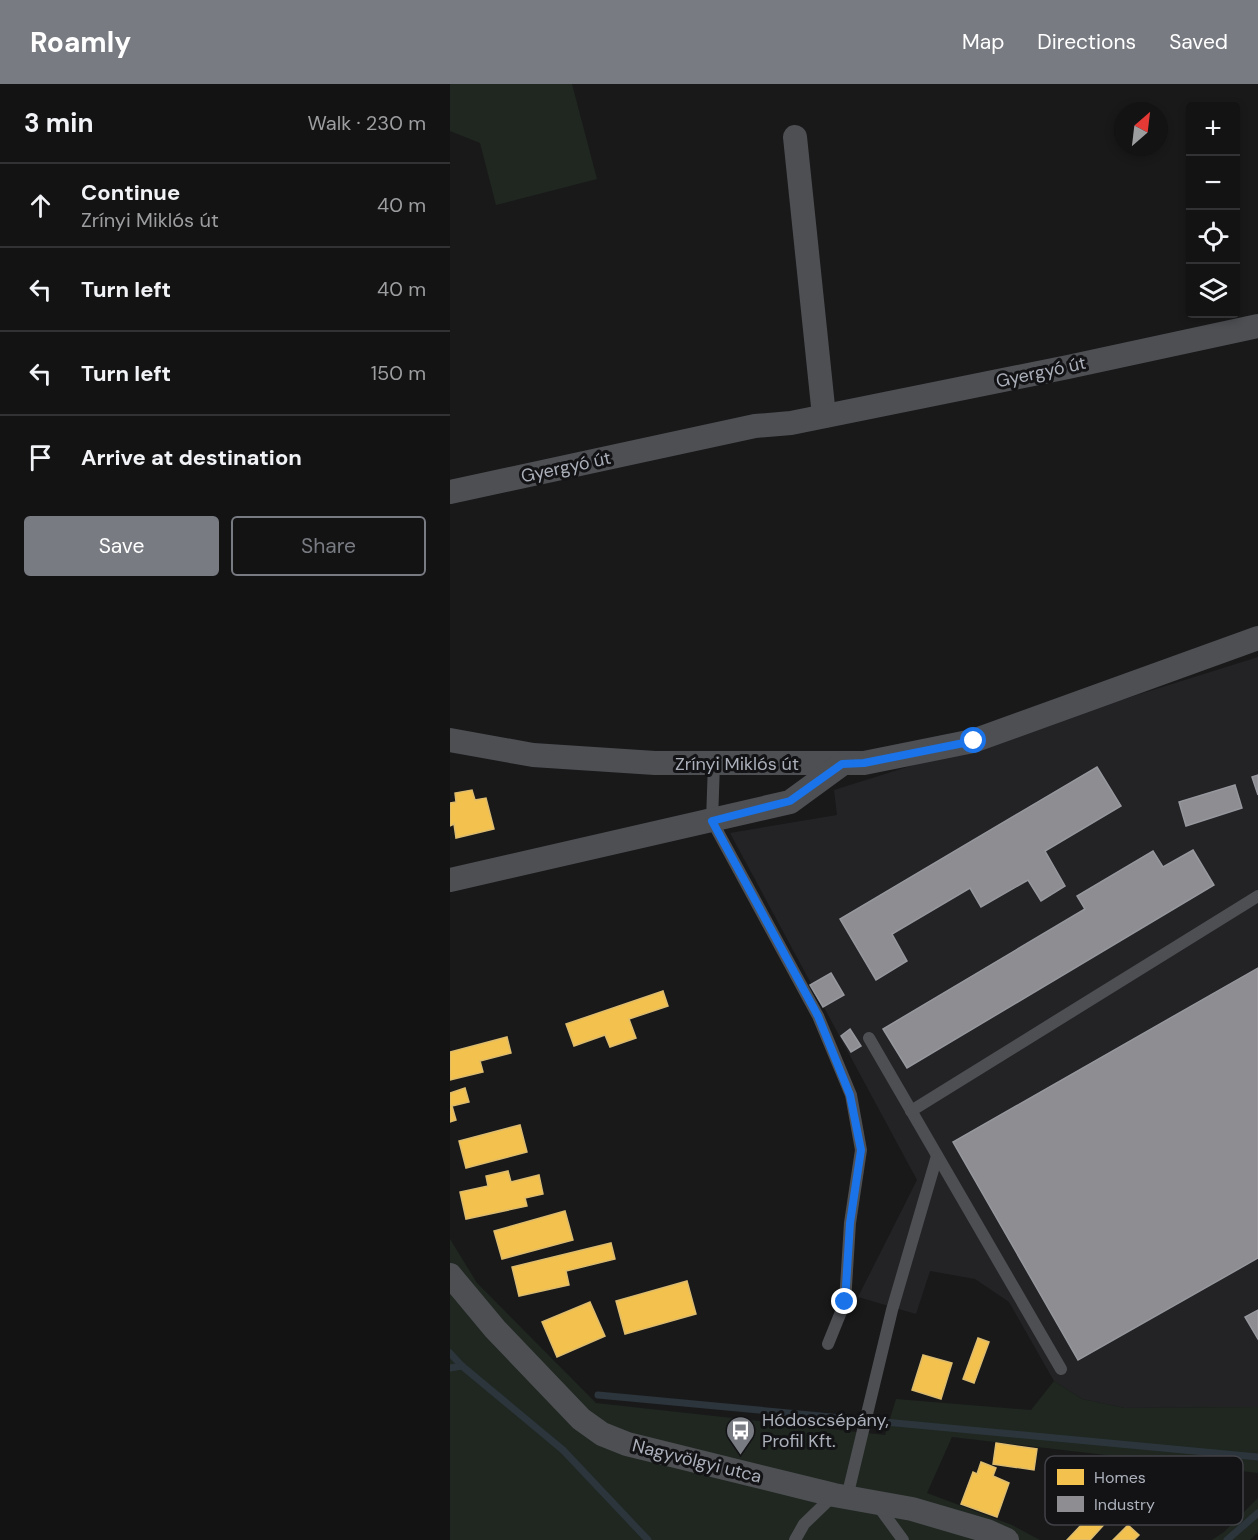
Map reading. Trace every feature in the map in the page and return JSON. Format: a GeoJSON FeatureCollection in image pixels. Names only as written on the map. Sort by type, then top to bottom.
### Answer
{"type":"FeatureCollection","features":[{"type":"Feature","properties":{"kind":"street"},"geometry":{"type":"LineString","coordinates":[[795,137],[824,416]]}},
{"type":"Feature","properties":{"kind":"street","name":"Gyergyó út"},"geometry":{"type":"LineString","coordinates":[[450,492],[755,426],[791,423],[1258,326]]}},
{"type":"Feature","properties":{"kind":"street","name":"Zrínyi Miklós út"},"geometry":{"type":"LineString","coordinates":[[450,740],[533,755],[655,763],[864,763],[974,741],[1258,638]]}},
{"type":"Feature","properties":{"kind":"street"},"geometry":{"type":"LineString","coordinates":[[450,880],[712,821],[790,801],[842,764]]}},
{"type":"Feature","properties":{"kind":"street","name":"Nagyvölgyi utca"},"geometry":{"type":"LineString","coordinates":[[450,1275],[502,1337],[581,1419],[602,1434],[627,1444],[841,1496],[953,1520],[1007,1540]]}},
{"type":"Feature","properties":{"kind":"lane"},"geometry":{"type":"LineString","coordinates":[[714,763],[712,821],[818,1016],[850,1095],[861,1150],[850,1223],[845,1302],[828,1344]]}},
{"type":"Feature","properties":{"kind":"lane"},"geometry":{"type":"LineString","coordinates":[[911,1111],[1258,896]]}},
{"type":"Feature","properties":{"kind":"lane"},"geometry":{"type":"LineString","coordinates":[[869,1038],[1061,1369]]}},
{"type":"Feature","properties":{"kind":"lane"},"geometry":{"type":"LineString","coordinates":[[795,1540],[804,1524],[841,1496],[863,1438],[892,1310],[937,1156]]}},
{"type":"Feature","properties":{"kind":"lane"},"geometry":{"type":"LineString","coordinates":[[875,1502],[903,1540]]}},
{"type":"Feature","properties":{"kind":"shaded area"},"geometry":{"type":"Polygon","coordinates":[[[450,84],[572,84],[597,179],[496,205],[480,143],[450,131],[450,84]]]}},
{"type":"Feature","properties":{"kind":"shaded area"},"geometry":{"type":"Polygon","coordinates":[[[1258,657],[1258,1407],[1125,1408],[1082,1399],[1054,1381],[1009,1302],[975,1279],[930,1271],[916,1314],[858,1297],[917,1180],[730,833],[837,815],[834,790],[1258,657]]]}},
{"type":"Feature","properties":{"kind":"shaded area"},"geometry":{"type":"Polygon","coordinates":[[[450,1239],[477,1283],[596,1403],[885,1435],[896,1399],[1031,1410],[1054,1381],[1082,1399],[1125,1408],[1258,1407],[1258,1473],[1243,1471],[1243,1456],[1114,1456],[952,1437],[927,1493],[1012,1525],[1040,1540],[450,1540],[450,1239]]]}},
{"type":"Feature","properties":{"kind":"shaded area"},"geometry":{"type":"Polygon","coordinates":[[[1258,1498],[1258,1532],[1250,1540],[1212,1540],[1231,1525],[1243,1525],[1243,1513],[1258,1498]]]}},
{"type":"Feature","properties":{"kind":"building: Homes"},"geometry":{"type":"Polygon","coordinates":[[[472,790],[475,800],[486,798],[494,829],[456,838],[454,824],[450,826],[450,803],[456,802],[455,793],[472,790]]]}},
{"type":"Feature","properties":{"kind":"building: Homes"},"geometry":{"type":"Polygon","coordinates":[[[663,991],[668,1006],[629,1019],[636,1038],[610,1047],[605,1035],[574,1046],[566,1024],[663,991]]]}},
{"type":"Feature","properties":{"kind":"building: Homes"},"geometry":{"type":"Polygon","coordinates":[[[507,1037],[511,1053],[480,1061],[483,1072],[450,1080],[450,1052],[507,1037]]]}},
{"type":"Feature","properties":{"kind":"building: Homes"},"geometry":{"type":"Polygon","coordinates":[[[465,1088],[469,1102],[452,1106],[456,1120],[450,1122],[450,1093],[465,1088]]]}},
{"type":"Feature","properties":{"kind":"building: Homes"},"geometry":{"type":"Polygon","coordinates":[[[520,1125],[527,1152],[466,1168],[459,1141],[520,1125]]]}},
{"type":"Feature","properties":{"kind":"building: Homes"},"geometry":{"type":"Polygon","coordinates":[[[508,1171],[511,1182],[539,1175],[543,1194],[525,1198],[527,1206],[466,1219],[460,1192],[488,1186],[486,1176],[508,1171]]]}},
{"type":"Feature","properties":{"kind":"building: Homes"},"geometry":{"type":"Polygon","coordinates":[[[565,1211],[573,1240],[502,1259],[494,1231],[565,1211]]]}},
{"type":"Feature","properties":{"kind":"building: Homes"},"geometry":{"type":"Polygon","coordinates":[[[611,1243],[615,1259],[566,1271],[569,1285],[519,1296],[512,1267],[611,1243]]]}},
{"type":"Feature","properties":{"kind":"building: Homes"},"geometry":{"type":"Polygon","coordinates":[[[687,1281],[696,1314],[625,1334],[616,1301],[687,1281]]]}},
{"type":"Feature","properties":{"kind":"building: Homes"},"geometry":{"type":"Polygon","coordinates":[[[590,1302],[605,1336],[557,1357],[542,1322],[590,1302]]]}},
{"type":"Feature","properties":{"kind":"building: Homes"},"geometry":{"type":"Polygon","coordinates":[[[978,1338],[989,1342],[974,1383],[963,1379],[978,1338]]]}},
{"type":"Feature","properties":{"kind":"building: Homes"},"geometry":{"type":"Polygon","coordinates":[[[923,1355],[952,1363],[941,1399],[912,1390],[923,1355]]]}},
{"type":"Feature","properties":{"kind":"building: Homes"},"geometry":{"type":"Polygon","coordinates":[[[996,1443],[1037,1449],[1034,1470],[993,1464],[996,1443]]]}},
{"type":"Feature","properties":{"kind":"building: Homes"},"geometry":{"type":"Polygon","coordinates":[[[981,1462],[996,1468],[993,1476],[1009,1483],[997,1517],[961,1504],[973,1472],[977,1474],[981,1462]]]}},
{"type":"Feature","properties":{"kind":"building: Homes"},"geometry":{"type":"Polygon","coordinates":[[[1081,1525],[1104,1525],[1090,1540],[1067,1540],[1081,1525]]]}},
{"type":"Feature","properties":{"kind":"building: Homes"},"geometry":{"type":"Polygon","coordinates":[[[1128,1525],[1139,1535],[1134,1540],[1113,1540],[1128,1525]]]}},
{"type":"Feature","properties":{"kind":"building: Industry"},"geometry":{"type":"Polygon","coordinates":[[[1097,767],[1121,806],[1045,851],[1065,886],[1041,901],[1028,880],[981,907],[970,888],[892,934],[907,961],[876,980],[840,919],[1097,767]]]}},
{"type":"Feature","properties":{"kind":"building: Industry"},"geometry":{"type":"Polygon","coordinates":[[[1258,775],[1258,795],[1252,777],[1258,775]]]}},
{"type":"Feature","properties":{"kind":"building: Industry"},"geometry":{"type":"Polygon","coordinates":[[[1235,785],[1242,808],[1186,826],[1179,802],[1235,785]]]}},
{"type":"Feature","properties":{"kind":"building: Industry"},"geometry":{"type":"Polygon","coordinates":[[[1193,850],[1214,885],[907,1068],[883,1029],[1085,909],[1077,896],[1153,851],[1163,867],[1193,850]]]}},
{"type":"Feature","properties":{"kind":"building: Industry"},"geometry":{"type":"Polygon","coordinates":[[[1258,968],[1258,1258],[1078,1360],[953,1142],[1258,968]]]}},
{"type":"Feature","properties":{"kind":"building: Industry"},"geometry":{"type":"Polygon","coordinates":[[[831,973],[844,995],[823,1007],[810,985],[831,973]]]}},
{"type":"Feature","properties":{"kind":"building: Industry"},"geometry":{"type":"Polygon","coordinates":[[[850,1029],[861,1046],[851,1052],[841,1036],[850,1029]]]}},
{"type":"Feature","properties":{"kind":"building: Industry"},"geometry":{"type":"Polygon","coordinates":[[[1258,1310],[1258,1339],[1245,1317],[1258,1310]]]}},
{"type":"Feature","properties":{"kind":"waterway"},"geometry":{"type":"LineString","coordinates":[[450,1353],[462,1366],[563,1450],[648,1540]]}},
{"type":"Feature","properties":{"kind":"waterway"},"geometry":{"type":"LineString","coordinates":[[450,1368],[462,1366]]}},
{"type":"Feature","properties":{"kind":"waterway"},"geometry":{"type":"LineString","coordinates":[[598,1395],[1258,1457]]}},
{"type":"Feature","properties":{"kind":"waterway"},"geometry":{"type":"LineString","coordinates":[[1227,1540],[1258,1513]]}},
{"type":"Feature","properties":{"kind":"place","name":"Hódoscsépány, Profil Kft."},"geometry":{"type":"Point","coordinates":[741,1456]}},
{"type":"Feature","properties":{"kind":"route"},"geometry":{"type":"LineString","coordinates":[[845,1302],[850,1223],[861,1150],[850,1095],[818,1016],[712,821],[790,801],[842,764],[864,763],[974,741]]}}]}
